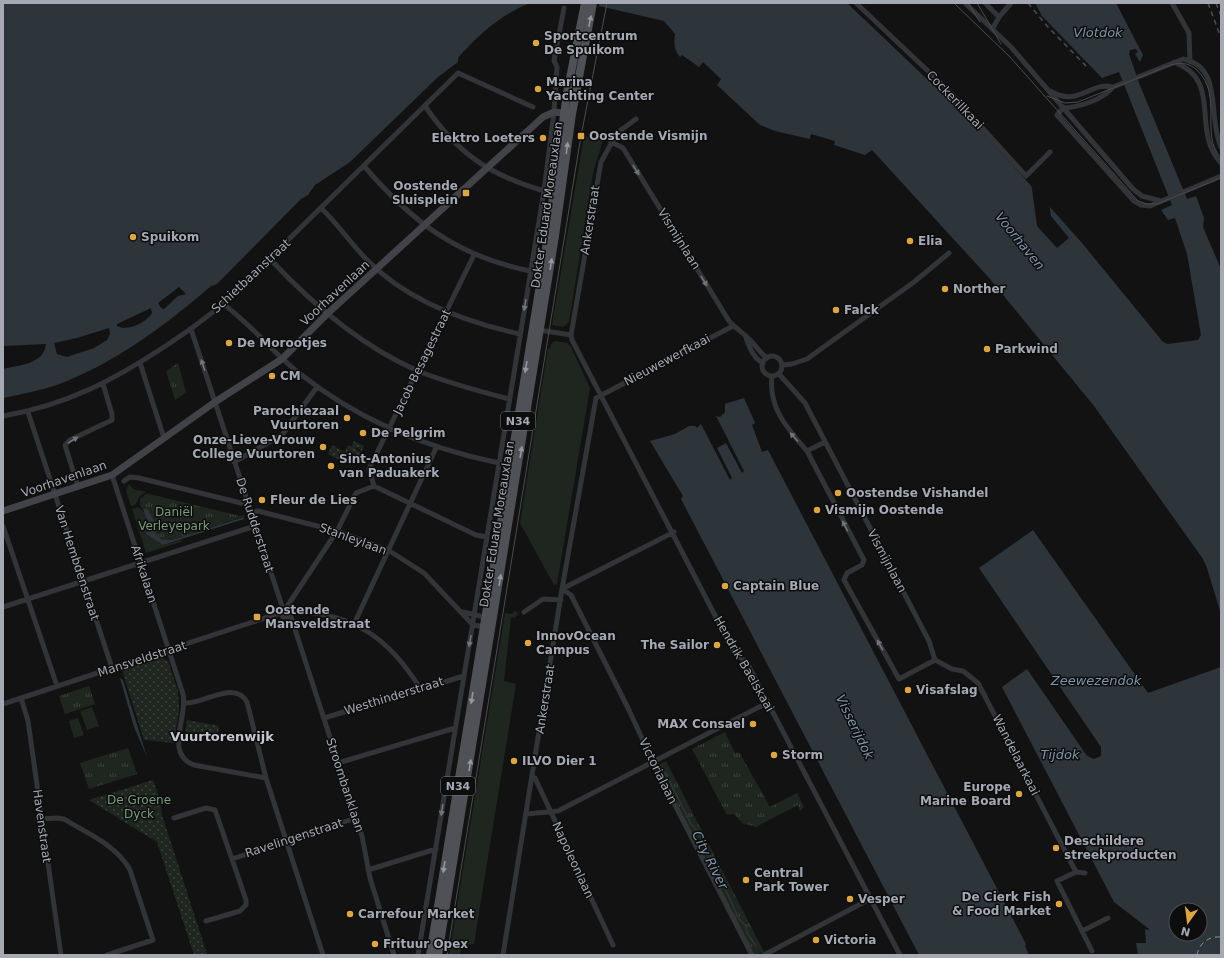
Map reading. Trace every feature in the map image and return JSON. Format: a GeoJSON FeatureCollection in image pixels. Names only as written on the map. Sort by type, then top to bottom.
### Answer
{"type":"FeatureCollection","features":[{"type":"Feature","properties":{"kind":"main road","name":"Dokter Eduard Moreauxlaan"},"geometry":{"type":"LineString","coordinates":[[438,955],[489,618],[537,329],[548,235],[568,114],[584,3]]}},
{"type":"Feature","properties":{"kind":"main road","name":"Dokter Eduard Moreauxlaan"},"geometry":{"type":"LineString","coordinates":[[568,114],[593,3]]}},
{"type":"Feature","properties":{"kind":"main road","name":"Dokter Eduard Moreauxlaan"},"geometry":{"type":"LineString","coordinates":[[430,955],[488,627]]}},
{"type":"Feature","properties":{"kind":"street","name":"Cockerillkaai"},"geometry":{"type":"LineString","coordinates":[[856,3],[947,90],[1026,176],[1050,152]]}},
{"type":"Feature","properties":{"kind":"street"},"geometry":{"type":"LineString","coordinates":[[965,3],[993,28],[1137,193],[1148,198],[1161,201]]}},
{"type":"Feature","properties":{"kind":"street"},"geometry":{"type":"LineString","coordinates":[[985,3],[999,16]]}},
{"type":"Feature","properties":{"kind":"street"},"geometry":{"type":"LineString","coordinates":[[993,28],[999,16],[1011,3]]}},
{"type":"Feature","properties":{"kind":"street"},"geometry":{"type":"LineString","coordinates":[[1172,3],[1189,32],[1190,60],[1188,67]]}},
{"type":"Feature","properties":{"kind":"street"},"geometry":{"type":"LineString","coordinates":[[564,8],[554,61],[557,67],[554,112],[568,114]]}},
{"type":"Feature","properties":{"kind":"street"},"geometry":{"type":"LineString","coordinates":[[1221,147],[1218,138],[1216,94],[1205,69],[1190,60],[1183,59],[1174,62],[1120,84],[1094,100],[1063,108],[1056,116],[1134,201],[1141,205],[1150,206],[1221,176]]}},
{"type":"Feature","properties":{"kind":"street"},"geometry":{"type":"LineString","coordinates":[[1174,62],[1188,67],[1200,76],[1206,89],[1209,104],[1210,142],[1221,163]]}},
{"type":"Feature","properties":{"kind":"street","name":"Schietbaanstraat"},"geometry":{"type":"LineString","coordinates":[[3,416],[28,412],[84,394],[140,363],[191,329],[223,304],[270,259],[458,73],[533,107]]}},
{"type":"Feature","properties":{"kind":"street"},"geometry":{"type":"LineString","coordinates":[[1048,90],[1069,98],[1106,85],[1113,87]]}},
{"type":"Feature","properties":{"kind":"street"},"geometry":{"type":"LineString","coordinates":[[425,106],[446,134],[486,169],[518,183],[544,191]]}},
{"type":"Feature","properties":{"kind":"street","name":"Voorhavenlaan"},"geometry":{"type":"LineString","coordinates":[[3,511],[112,475],[214,402],[282,359],[327,314],[424,225],[543,118],[554,112]]}},
{"type":"Feature","properties":{"kind":"street","name":"Dokter Eduard Moreauxlaan"},"geometry":{"type":"LineString","coordinates":[[418,955],[544,191],[554,112]]}},
{"type":"Feature","properties":{"kind":"street","name":"Ankerstraat"},"geometry":{"type":"LineString","coordinates":[[571,335],[598,172],[603,155],[617,133],[636,119]]}},
{"type":"Feature","properties":{"kind":"street","name":"Vismijnlaan"},"geometry":{"type":"LineString","coordinates":[[611,142],[623,148],[734,326],[746,338],[751,340],[760,354],[767,358]]}},
{"type":"Feature","properties":{"kind":"street"},"geometry":{"type":"LineString","coordinates":[[364,166],[397,202],[424,225],[474,255],[511,267],[530,271]]}},
{"type":"Feature","properties":{"kind":"street"},"geometry":{"type":"LineString","coordinates":[[321,208],[351,244],[376,269],[389,279],[446,312],[478,324],[520,334]]}},
{"type":"Feature","properties":{"kind":"street"},"geometry":{"type":"LineString","coordinates":[[782,365],[792,364],[807,359],[914,282],[949,253]]}},
{"type":"Feature","properties":{"kind":"street","name":"Jacob Besagestraat"},"geometry":{"type":"LineString","coordinates":[[374,486],[369,469],[474,255]]}},
{"type":"Feature","properties":{"kind":"street"},"geometry":{"type":"LineString","coordinates":[[270,259],[296,286],[327,314],[376,348],[418,370],[468,388],[509,399]]}},
{"type":"Feature","properties":{"kind":"street"},"geometry":{"type":"LineString","coordinates":[[223,304],[282,359],[317,387],[350,408],[389,429],[436,448],[499,463]]}},
{"type":"Feature","properties":{"kind":"street","name":"Nieuwewerfkaai"},"geometry":{"type":"LineString","coordinates":[[601,395],[734,326]]}},
{"type":"Feature","properties":{"kind":"street","name":"De Rudderstraat"},"geometry":{"type":"LineString","coordinates":[[191,329],[250,512],[285,606]]}},
{"type":"Feature","properties":{"kind":"street"},"geometry":{"type":"LineString","coordinates":[[537,329],[571,335],[601,395]]}},
{"type":"Feature","properties":{"kind":"street","name":"Vismijnlaan"},"geometry":{"type":"LineString","coordinates":[[746,338],[748,346],[756,358],[763,363]]}},
{"type":"Feature","properties":{"kind":"street"},"geometry":{"type":"LineString","coordinates":[[767,358],[776,358],[782,365],[779,374],[772,376],[763,370],[763,363],[767,358]]}},
{"type":"Feature","properties":{"kind":"street"},"geometry":{"type":"LineString","coordinates":[[140,363],[164,438]]}},
{"type":"Feature","properties":{"kind":"street","name":"Vismijnlaan"},"geometry":{"type":"LineString","coordinates":[[779,374],[805,403],[929,640],[935,660]]}},
{"type":"Feature","properties":{"kind":"street"},"geometry":{"type":"LineString","coordinates":[[772,376],[771,388],[781,420],[806,451],[864,560],[862,565],[847,574],[844,580],[898,679],[935,660]]}},
{"type":"Feature","properties":{"kind":"street"},"geometry":{"type":"LineString","coordinates":[[78,486],[65,445],[70,440],[112,420],[112,414],[103,384]]}},
{"type":"Feature","properties":{"kind":"street"},"geometry":{"type":"LineString","coordinates":[[234,462],[282,435],[317,387]]}},
{"type":"Feature","properties":{"kind":"street","name":"Ankerstraat"},"geometry":{"type":"LineString","coordinates":[[504,955],[562,590],[592,413],[596,398],[601,395]]}},
{"type":"Feature","properties":{"kind":"street","name":"Hendrik Baelskaai"},"geometry":{"type":"LineString","coordinates":[[601,395],[674,532],[734,652],[747,663],[900,955]]}},
{"type":"Feature","properties":{"kind":"street","name":"Van Hembdenstraat"},"geometry":{"type":"LineString","coordinates":[[28,412],[112,668]]}},
{"type":"Feature","properties":{"kind":"street"},"geometry":{"type":"LineString","coordinates":[[806,451],[825,442]]}},
{"type":"Feature","properties":{"kind":"street"},"geometry":{"type":"LineString","coordinates":[[354,624],[436,448]]}},
{"type":"Feature","properties":{"kind":"street","name":"Afrikalaan"},"geometry":{"type":"LineString","coordinates":[[112,475],[183,694],[184,703],[179,750],[184,760],[194,765],[266,778]]}},
{"type":"Feature","properties":{"kind":"street"},"geometry":{"type":"LineString","coordinates":[[124,481],[130,477],[139,478],[241,504],[247,502]]}},
{"type":"Feature","properties":{"kind":"street"},"geometry":{"type":"LineString","coordinates":[[293,611],[291,617],[283,617],[280,613],[337,531],[356,493],[374,486],[476,535],[486,537]]}},
{"type":"Feature","properties":{"kind":"street","name":"Stanleylaan"},"geometry":{"type":"LineString","coordinates":[[250,512],[258,511],[337,531],[388,550],[424,574],[473,624]]}},
{"type":"Feature","properties":{"kind":"street"},"geometry":{"type":"LineString","coordinates":[[3,526],[57,686]]}},
{"type":"Feature","properties":{"kind":"street"},"geometry":{"type":"LineString","coordinates":[[3,607],[255,526]]}},
{"type":"Feature","properties":{"kind":"street"},"geometry":{"type":"LineString","coordinates":[[562,590],[674,532]]}},
{"type":"Feature","properties":{"kind":"street","name":"Victorialaan"},"geometry":{"type":"LineString","coordinates":[[562,590],[571,595],[628,708],[653,762],[752,955]]}},
{"type":"Feature","properties":{"kind":"street"},"geometry":{"type":"LineString","coordinates":[[524,612],[543,599],[561,600]]}},
{"type":"Feature","properties":{"kind":"street"},"geometry":{"type":"LineString","coordinates":[[285,606],[293,611],[317,613],[354,624],[371,633],[392,650],[406,666],[420,688]]}},
{"type":"Feature","properties":{"kind":"street","name":"Stanleylaan"},"geometry":{"type":"LineString","coordinates":[[460,610],[475,616],[489,618]]}},
{"type":"Feature","properties":{"kind":"street","name":"Mansveldstraat"},"geometry":{"type":"LineString","coordinates":[[3,704],[280,613]]}},
{"type":"Feature","properties":{"kind":"street","name":"Stroombanklaan"},"geometry":{"type":"LineString","coordinates":[[291,617],[362,836],[368,870],[394,955]]}},
{"type":"Feature","properties":{"kind":"street"},"geometry":{"type":"LineString","coordinates":[[473,624],[488,627]]}},
{"type":"Feature","properties":{"kind":"street","name":"Wandelaarkaai"},"geometry":{"type":"LineString","coordinates":[[935,660],[952,669],[963,671],[978,682],[1076,872]]}},
{"type":"Feature","properties":{"kind":"street","name":"Westhinderstraat"},"geometry":{"type":"LineString","coordinates":[[324,718],[464,676]]}},
{"type":"Feature","properties":{"kind":"street"},"geometry":{"type":"LineString","coordinates":[[184,703],[194,703],[229,692],[241,695],[247,702],[266,778],[324,955]]}},
{"type":"Feature","properties":{"kind":"street","name":"Havenstraat"},"geometry":{"type":"LineString","coordinates":[[21,698],[28,721],[61,955]]}},
{"type":"Feature","properties":{"kind":"street"},"geometry":{"type":"LineString","coordinates":[[526,814],[558,811],[767,703]]}},
{"type":"Feature","properties":{"kind":"street"},"geometry":{"type":"LineString","coordinates":[[338,763],[455,728]]}},
{"type":"Feature","properties":{"kind":"street","name":"Napoleonlaan"},"geometry":{"type":"LineString","coordinates":[[532,778],[535,778],[613,945]]}},
{"type":"Feature","properties":{"kind":"street","name":"Ravelingenstraat"},"geometry":{"type":"LineString","coordinates":[[174,818],[206,808],[215,810],[232,859],[356,818]]}},
{"type":"Feature","properties":{"kind":"street"},"geometry":{"type":"LineString","coordinates":[[41,818],[64,819],[114,850],[123,859],[130,870],[153,940],[107,955]]}},
{"type":"Feature","properties":{"kind":"street"},"geometry":{"type":"LineString","coordinates":[[368,870],[436,849]]}},
{"type":"Feature","properties":{"kind":"street"},"geometry":{"type":"LineString","coordinates":[[206,921],[240,911],[246,905],[246,900],[232,859]]}},
{"type":"Feature","properties":{"kind":"street"},"geometry":{"type":"LineString","coordinates":[[1085,873],[1076,872],[1057,881],[1092,951]]}},
{"type":"Feature","properties":{"kind":"street"},"geometry":{"type":"LineString","coordinates":[[764,955],[870,899]]}},
{"type":"Feature","properties":{"kind":"street"},"geometry":{"type":"LineString","coordinates":[[1082,931],[1108,918]]}},
{"type":"Feature","properties":{"kind":"green space"},"geometry":{"type":"Polygon","coordinates":[[[584,136],[603,140],[593,173],[569,322],[563,327],[552,325],[584,136]]]}},
{"type":"Feature","properties":{"kind":"green space"},"geometry":{"type":"Polygon","coordinates":[[[555,341],[567,343],[571,347],[590,388],[557,584],[554,585],[520,523],[548,348],[550,349],[551,344],[555,341]]]}},
{"type":"Feature","properties":{"kind":"green space"},"geometry":{"type":"Polygon","coordinates":[[[178,363],[186,392],[175,400],[166,371],[178,363]]]}},
{"type":"Feature","properties":{"kind":"green space"},"geometry":{"type":"Polygon","coordinates":[[[354,441],[364,446],[362,451],[356,447],[355,449],[361,452],[359,456],[350,452],[349,454],[352,455],[348,464],[328,454],[332,445],[345,452],[348,445],[351,447],[354,441]]]}},
{"type":"Feature","properties":{"kind":"green space"},"geometry":{"type":"Polygon","coordinates":[[[129,484],[133,489],[146,492],[140,496],[135,505],[131,506],[126,491],[129,484]]]}},
{"type":"Feature","properties":{"kind":"green space","name":"Daniël Verleyepark"},"geometry":{"type":"Polygon","coordinates":[[[146,494],[245,516],[172,540],[162,540],[156,534],[155,525],[147,508],[143,509],[140,506],[140,499],[146,494]]]}},
{"type":"Feature","properties":{"kind":"green space"},"geometry":{"type":"Polygon","coordinates":[[[138,507],[143,510],[147,516],[147,535],[163,545],[181,540],[181,542],[146,553],[137,524],[139,523],[136,522],[132,509],[138,507]]]}},
{"type":"Feature","properties":{"kind":"green space"},"geometry":{"type":"Polygon","coordinates":[[[514,611],[519,613],[515,618],[511,617],[504,681],[516,684],[474,944],[462,945],[460,955],[449,955],[505,613],[512,614],[514,611]]]}},
{"type":"Feature","properties":{"kind":"green space"},"geometry":{"type":"Polygon","coordinates":[[[162,658],[168,661],[178,691],[179,709],[174,743],[144,740],[122,670],[162,658]]]}},
{"type":"Feature","properties":{"kind":"green space"},"geometry":{"type":"Polygon","coordinates":[[[89,686],[95,704],[65,714],[59,696],[89,686]]]}},
{"type":"Feature","properties":{"kind":"green space"},"geometry":{"type":"Polygon","coordinates":[[[92,707],[99,726],[87,730],[80,711],[92,707]]]}},
{"type":"Feature","properties":{"kind":"green space"},"geometry":{"type":"Polygon","coordinates":[[[78,718],[84,735],[74,738],[69,721],[78,718]]]}},
{"type":"Feature","properties":{"kind":"green space"},"geometry":{"type":"Polygon","coordinates":[[[187,720],[219,726],[217,741],[185,735],[187,720]]]}},
{"type":"Feature","properties":{"kind":"green space"},"geometry":{"type":"Polygon","coordinates":[[[725,732],[735,753],[739,752],[770,807],[797,793],[804,807],[800,811],[798,805],[756,827],[742,823],[734,814],[727,815],[692,749],[725,732]]]}},
{"type":"Feature","properties":{"kind":"green space"},"geometry":{"type":"Polygon","coordinates":[[[128,748],[137,774],[89,789],[80,763],[128,748]]]}},
{"type":"Feature","properties":{"kind":"green space"},"geometry":{"type":"Polygon","coordinates":[[[666,761],[764,952],[754,955],[657,766],[666,761]]]}},
{"type":"Feature","properties":{"kind":"green space","name":"De Groene Dyck"},"geometry":{"type":"Polygon","coordinates":[[[153,780],[160,800],[162,815],[207,954],[194,955],[157,842],[89,800],[153,780]]]}},
{"type":"Feature","properties":{"kind":"water","name":"Spuikom"},"geometry":{"type":"Polygon","coordinates":[[[3,3],[530,3],[500,19],[482,33],[458,58],[458,62],[438,77],[350,162],[315,185],[308,195],[301,199],[217,284],[211,286],[176,315],[119,355],[57,385],[3,398],[3,369],[23,365],[35,360],[41,356],[46,344],[3,346],[3,3]],[[179,287],[158,303],[161,308],[164,309],[178,296],[186,294],[179,287]],[[151,308],[117,324],[117,326],[121,328],[126,328],[142,323],[152,313],[151,308]],[[109,328],[77,338],[54,343],[57,354],[67,357],[94,348],[107,340],[110,334],[109,328]]]}},
{"type":"Feature","properties":{"kind":"water"},"geometry":{"type":"Polygon","coordinates":[[[599,3],[847,3],[948,99],[951,96],[1082,243],[1163,342],[1168,344],[1198,340],[1201,335],[1187,254],[1175,218],[1168,220],[1161,210],[1172,205],[1119,72],[1102,78],[1042,16],[1035,3],[1116,3],[1143,55],[1140,62],[1135,54],[1138,52],[1136,49],[1130,50],[1129,54],[1139,83],[1187,199],[1196,196],[1204,218],[1203,227],[1221,269],[1221,614],[1203,559],[1094,406],[990,279],[872,150],[865,155],[834,145],[835,141],[811,134],[810,139],[775,131],[760,125],[717,85],[721,79],[703,62],[699,67],[682,55],[680,57],[675,47],[675,34],[664,21],[599,6],[599,3]]]}},
{"type":"Feature","properties":{"kind":"water","name":"Visserijdok"},"geometry":{"type":"Polygon","coordinates":[[[744,398],[755,423],[752,425],[762,452],[768,450],[1026,944],[1025,946],[1029,955],[919,955],[681,499],[683,496],[650,441],[675,434],[689,426],[695,426],[697,428],[701,424],[730,480],[732,478],[717,448],[726,443],[742,473],[744,471],[716,416],[720,417],[725,412],[725,404],[744,398]]]}},
{"type":"Feature","properties":{"kind":"water"},"geometry":{"type":"Polygon","coordinates":[[[147,508],[155,523],[156,534],[162,540],[172,540],[244,517],[244,519],[163,545],[146,534],[148,522],[143,509],[147,508]]]}},
{"type":"Feature","properties":{"kind":"water"},"geometry":{"type":"Polygon","coordinates":[[[1033,530],[1148,693],[1221,667],[1221,955],[1138,955],[1136,943],[1146,943],[1145,929],[1149,929],[1114,902],[1002,687],[1027,669],[1087,756],[1094,759],[1101,756],[1101,747],[979,568],[1033,530]]]}},
{"type":"Feature","properties":{"kind":"water"},"geometry":{"type":"Polygon","coordinates":[[[120,678],[123,680],[147,757],[134,727],[120,678]]]}},
{"type":"Feature","properties":{"kind":"pier"},"geometry":{"type":"Polygon","coordinates":[[[1031,182],[1049,202],[1051,216],[1069,238],[1057,248],[1037,226],[1031,182]]]}},
{"type":"Feature","properties":{"kind":"waterway","name":"City River"},"geometry":{"type":"LineString","coordinates":[[665,772],[691,824],[698,832],[707,852],[708,858],[713,862],[739,919],[746,926],[747,933],[756,946]]}},
{"type":"Feature","properties":{"kind":"ferry route"},"geometry":{"type":"LineString","coordinates":[[1197,955],[1200,947],[1205,941],[1212,938],[1221,937]]}},
{"type":"Feature","properties":{"kind":"tram line"},"geometry":{"type":"LineString","coordinates":[[447,955],[581,136],[607,3]]}},
{"type":"Feature","properties":{"kind":"tram line"},"geometry":{"type":"LineString","coordinates":[[954,3],[1010,57],[1138,201],[1147,204],[1157,204],[1221,178]]}},
{"type":"Feature","properties":{"kind":"tram line"},"geometry":{"type":"LineString","coordinates":[[968,3],[980,22]]}},
{"type":"Feature","properties":{"kind":"tram line"},"geometry":{"type":"LineString","coordinates":[[977,3],[1001,44]]}},
{"type":"Feature","properties":{"kind":"tram line"},"geometry":{"type":"LineString","coordinates":[[1047,96],[1065,103],[1078,102],[1168,66],[1180,63],[1190,65],[1194,67],[1205,80],[1209,91],[1211,103],[1212,138],[1215,149],[1221,158]]}},
{"type":"Feature","properties":{"kind":"railway"},"geometry":{"type":"LineString","coordinates":[[1028,3],[1047,26],[1086,66]]}},
{"type":"Feature","properties":{"kind":"railway"},"geometry":{"type":"LineString","coordinates":[[1208,3],[1221,38]]}},
{"type":"Feature","properties":{"kind":"railway"},"geometry":{"type":"LineString","coordinates":[[1216,3],[1221,16]]}},
{"type":"Feature","properties":{"kind":"place","name":"Sportcentrum De Spuikom"},"geometry":{"type":"Point","coordinates":[536,43]}},
{"type":"Feature","properties":{"kind":"place","name":"Marina Yachting Center"},"geometry":{"type":"Point","coordinates":[538,89]}},
{"type":"Feature","properties":{"kind":"place","name":"Oostende Vismijn"},"geometry":{"type":"Point","coordinates":[581,136]}},
{"type":"Feature","properties":{"kind":"place","name":"Elektro Loeters"},"geometry":{"type":"Point","coordinates":[543,138]}},
{"type":"Feature","properties":{"kind":"place","name":"Oostende Sluisplein"},"geometry":{"type":"Point","coordinates":[466,193]}},
{"type":"Feature","properties":{"kind":"place","name":"Spuikom"},"geometry":{"type":"Point","coordinates":[133,237]}},
{"type":"Feature","properties":{"kind":"place","name":"Elia"},"geometry":{"type":"Point","coordinates":[910,241]}},
{"type":"Feature","properties":{"kind":"place","name":"Norther"},"geometry":{"type":"Point","coordinates":[945,289]}},
{"type":"Feature","properties":{"kind":"place","name":"Falck"},"geometry":{"type":"Point","coordinates":[836,310]}},
{"type":"Feature","properties":{"kind":"place","name":"De Morootjes"},"geometry":{"type":"Point","coordinates":[229,343]}},
{"type":"Feature","properties":{"kind":"place","name":"Parkwind"},"geometry":{"type":"Point","coordinates":[987,349]}},
{"type":"Feature","properties":{"kind":"place","name":"CM"},"geometry":{"type":"Point","coordinates":[272,376]}},
{"type":"Feature","properties":{"kind":"place","name":"Parochiezaal Vuurtoren"},"geometry":{"type":"Point","coordinates":[347,418]}},
{"type":"Feature","properties":{"kind":"place","name":"De Pelgrim"},"geometry":{"type":"Point","coordinates":[363,433]}},
{"type":"Feature","properties":{"kind":"place","name":"Onze-Lieve-Vrouw College Vuurtoren"},"geometry":{"type":"Point","coordinates":[323,447]}},
{"type":"Feature","properties":{"kind":"place","name":"Sint-Antonius van Paduakerk"},"geometry":{"type":"Point","coordinates":[331,466]}},
{"type":"Feature","properties":{"kind":"place","name":"Oostendse Vishandel"},"geometry":{"type":"Point","coordinates":[838,493]}},
{"type":"Feature","properties":{"kind":"place","name":"Fleur de Lies"},"geometry":{"type":"Point","coordinates":[262,500]}},
{"type":"Feature","properties":{"kind":"place","name":"Vismijn Oostende"},"geometry":{"type":"Point","coordinates":[817,510]}},
{"type":"Feature","properties":{"kind":"place","name":"Captain Blue"},"geometry":{"type":"Point","coordinates":[725,586]}},
{"type":"Feature","properties":{"kind":"place","name":"Oostende Mansveldstraat"},"geometry":{"type":"Point","coordinates":[257,617]}},
{"type":"Feature","properties":{"kind":"place","name":"InnovOcean Campus"},"geometry":{"type":"Point","coordinates":[528,643]}},
{"type":"Feature","properties":{"kind":"place","name":"The Sailor"},"geometry":{"type":"Point","coordinates":[717,645]}},
{"type":"Feature","properties":{"kind":"place","name":"Visafslag"},"geometry":{"type":"Point","coordinates":[908,690]}},
{"type":"Feature","properties":{"kind":"place","name":"MAX Consael"},"geometry":{"type":"Point","coordinates":[753,724]}},
{"type":"Feature","properties":{"kind":"place","name":"Storm"},"geometry":{"type":"Point","coordinates":[774,755]}},
{"type":"Feature","properties":{"kind":"place","name":"ILVO Dier 1"},"geometry":{"type":"Point","coordinates":[514,761]}},
{"type":"Feature","properties":{"kind":"place","name":"Europe Marine Board"},"geometry":{"type":"Point","coordinates":[1019,794]}},
{"type":"Feature","properties":{"kind":"place","name":"Deschildere streekproducten"},"geometry":{"type":"Point","coordinates":[1056,848]}},
{"type":"Feature","properties":{"kind":"place","name":"Central Park Tower"},"geometry":{"type":"Point","coordinates":[746,880]}},
{"type":"Feature","properties":{"kind":"place","name":"Vesper"},"geometry":{"type":"Point","coordinates":[850,899]}},
{"type":"Feature","properties":{"kind":"place","name":"De Cierk Fish & Food Market"},"geometry":{"type":"Point","coordinates":[1059,904]}},
{"type":"Feature","properties":{"kind":"place","name":"Carrefour Market"},"geometry":{"type":"Point","coordinates":[350,914]}},
{"type":"Feature","properties":{"kind":"place","name":"Victoria"},"geometry":{"type":"Point","coordinates":[816,940]}},
{"type":"Feature","properties":{"kind":"place","name":"Frituur Opex"},"geometry":{"type":"Point","coordinates":[375,944]}},
{"type":"Feature","properties":{"kind":"district","name":"Vuurtorenwijk"},"geometry":{"type":"Point","coordinates":[222,736]}},
{"type":"Feature","properties":{"kind":"water label","name":"Vlotdok"},"geometry":{"type":"Point","coordinates":[1098,32]}},
{"type":"Feature","properties":{"kind":"water label","name":"Voorhaven"},"geometry":{"type":"Point","coordinates":[1020,241]}},
{"type":"Feature","properties":{"kind":"water label","name":"Zeewezendok"},"geometry":{"type":"Point","coordinates":[1096,680]}},
{"type":"Feature","properties":{"kind":"water label","name":"Tijdok"},"geometry":{"type":"Point","coordinates":[1060,754]}}]}
